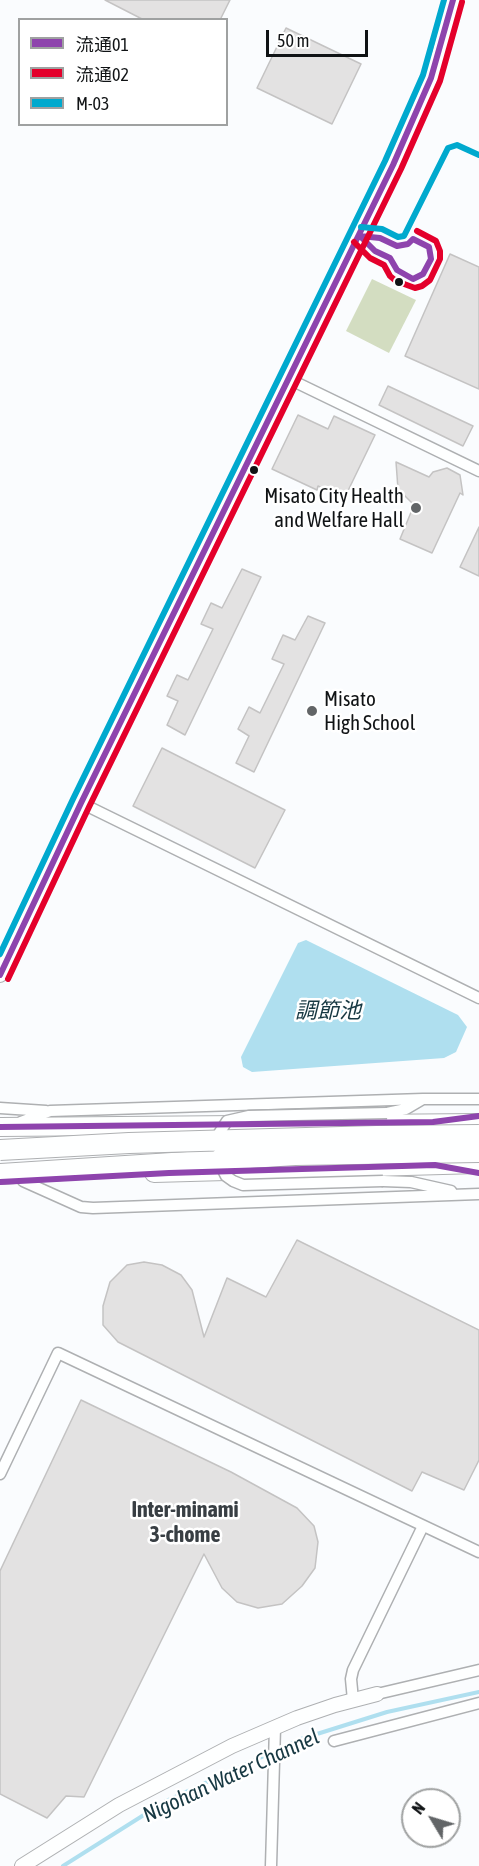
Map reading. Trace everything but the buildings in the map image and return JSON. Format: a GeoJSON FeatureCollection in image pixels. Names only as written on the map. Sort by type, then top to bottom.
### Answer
{"type":"FeatureCollection","features":[{"type":"Feature","properties":{"kind":"highway"},"geometry":{"type":"LineString","coordinates":[[433,1122],[479,1116]]}},
{"type":"Feature","properties":{"kind":"highway"},"geometry":{"type":"LineString","coordinates":[[3,1132],[433,1122],[479,1123]]}},
{"type":"Feature","properties":{"kind":"highway"},"geometry":{"type":"LineString","coordinates":[[3,1132],[58,1139],[129,1143]]}},
{"type":"Feature","properties":{"kind":"highway"},"geometry":{"type":"LineString","coordinates":[[0,1150],[129,1143],[479,1135]]}},
{"type":"Feature","properties":{"kind":"highway"},"geometry":{"type":"LineString","coordinates":[[0,1174],[295,1155],[479,1152]]}},
{"type":"Feature","properties":{"kind":"highway"},"geometry":{"type":"LineString","coordinates":[[0,1182],[168,1173],[479,1164]]}},
{"type":"Feature","properties":{"kind":"highway"},"geometry":{"type":"LineString","coordinates":[[435,1165],[479,1173]]}},
{"type":"Feature","properties":{"kind":"street"},"geometry":{"type":"LineString","coordinates":[[0,975],[81,803],[413,122],[439,54],[453,1]]}},
{"type":"Feature","properties":{"kind":"street"},"geometry":{"type":"LineString","coordinates":[[289,379],[479,471]]}},
{"type":"Feature","properties":{"kind":"street"},"geometry":{"type":"LineString","coordinates":[[81,803],[479,998]]}},
{"type":"Feature","properties":{"kind":"street"},"geometry":{"type":"LineString","coordinates":[[423,1099],[406,1109],[387,1113],[249,1116],[227,1122],[218,1135],[220,1164],[226,1176],[243,1185],[411,1182],[466,1194]]}},
{"type":"Feature","properties":{"kind":"street"},"geometry":{"type":"LineString","coordinates":[[0,1108],[50,1111],[479,1099]]}},
{"type":"Feature","properties":{"kind":"street"},"geometry":{"type":"LineString","coordinates":[[3,1132],[50,1111]]}},
{"type":"Feature","properties":{"kind":"street"},"geometry":{"type":"LineString","coordinates":[[23,1181],[81,1207],[93,1208],[479,1194]]}},
{"type":"Feature","properties":{"kind":"street"},"geometry":{"type":"LineString","coordinates":[[0,1474],[58,1353],[479,1552]]}},
{"type":"Feature","properties":{"kind":"street"},"geometry":{"type":"LineString","coordinates":[[352,1700],[353,1670],[423,1526]]}},
{"type":"Feature","properties":{"kind":"street"},"geometry":{"type":"LineString","coordinates":[[22,1866],[119,1805],[190,1767],[275,1727],[352,1700],[479,1670]]}},
{"type":"Feature","properties":{"kind":"street"},"geometry":{"type":"LineString","coordinates":[[334,1742],[479,1703]]}},
{"type":"Feature","properties":{"kind":"street"},"geometry":{"type":"LineString","coordinates":[[271,1866],[275,1727]]}},
{"type":"Feature","properties":{"kind":"green space"},"geometry":{"type":"Polygon","coordinates":[[[372,279],[416,300],[389,353],[346,331],[372,279]]]}},
{"type":"Feature","properties":{"kind":"water","name":"調節池"},"geometry":{"type":"Polygon","coordinates":[[[306,940],[458,1015],[467,1027],[456,1052],[444,1058],[252,1072],[243,1067],[241,1057],[298,943],[306,940]]]}},
{"type":"Feature","properties":{"kind":"waterway","name":"Nigohan Water Channel"},"geometry":{"type":"LineString","coordinates":[[63,1866],[166,1801],[301,1739],[387,1712],[479,1692]]}},
{"type":"Feature","properties":{"kind":"transit line","name":"M-03"},"geometry":{"type":"LineString","coordinates":[[0,954],[73,799],[385,161],[423,75],[444,0]]}},
{"type":"Feature","properties":{"kind":"transit line","name":"流通01"},"geometry":{"type":"LineString","coordinates":[[0,975],[81,803],[393,165],[431,78],[453,0]]}},
{"type":"Feature","properties":{"kind":"transit line","name":"流通02"},"geometry":{"type":"LineString","coordinates":[[8,979],[89,807],[401,169],[440,81],[462,2]]}},
{"type":"Feature","properties":{"kind":"transit line","name":"M-03"},"geometry":{"type":"LineString","coordinates":[[361,227],[382,229],[398,237],[404,236],[448,148],[457,145],[479,155]]}},
{"type":"Feature","properties":{"kind":"transit line","name":"流通02"},"geometry":{"type":"LineString","coordinates":[[354,242],[370,258],[384,265],[396,281],[415,288],[430,280],[440,259],[436,241],[417,231]]}},
{"type":"Feature","properties":{"kind":"transit line","name":"流通01"},"geometry":{"type":"LineString","coordinates":[[360,236],[380,238],[397,246],[408,244],[413,239],[429,247],[431,259],[423,274],[413,279],[397,270],[390,258],[375,251],[360,236]]}},
{"type":"Feature","properties":{"kind":"transit line","name":"流通01"},"geometry":{"type":"LineString","coordinates":[[0,1127],[433,1122],[479,1116]]}},
{"type":"Feature","properties":{"kind":"transit line","name":"流通01"},"geometry":{"type":"LineString","coordinates":[[0,1182],[169,1173],[435,1165],[479,1173]]}},
{"type":"Feature","properties":{"kind":"place","name":"Misato City Health and Welfare Hall"},"geometry":{"type":"Point","coordinates":[416,508]}},
{"type":"Feature","properties":{"kind":"place","name":"Misato High School"},"geometry":{"type":"Point","coordinates":[312,711]}},
{"type":"Feature","properties":{"kind":"district","name":"Inter-minami 3-chome"},"geometry":{"type":"Point","coordinates":[185,1522]}}]}
